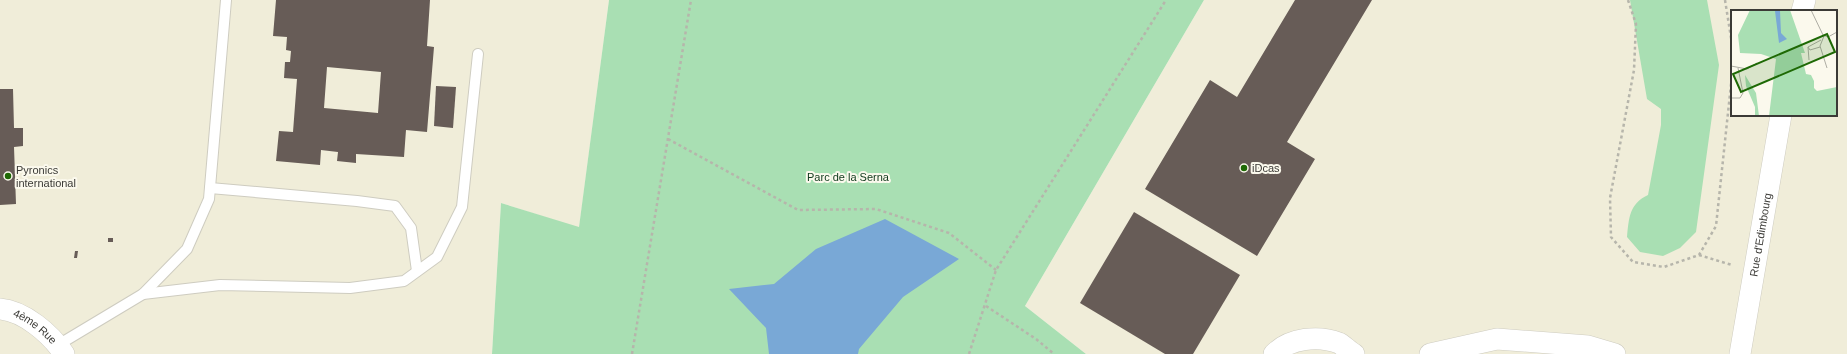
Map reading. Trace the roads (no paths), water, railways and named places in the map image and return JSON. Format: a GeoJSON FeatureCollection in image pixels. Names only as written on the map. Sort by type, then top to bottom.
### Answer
{"type":"FeatureCollection","features":[{"type":"Feature","properties":{"kind":"street"},"geometry":{"type":"LineString","coordinates":[[1802,10],[1805,0]]}},
{"type":"Feature","properties":{"kind":"street","name":"Rue d'Edimbourg"},"geometry":{"type":"LineString","coordinates":[[1740,354],[1781,116]]}},
{"type":"Feature","properties":{"kind":"street","name":"4ème Rue"},"geometry":{"type":"LineString","coordinates":[[0,309],[11,310],[36,325],[61,349]]}},
{"type":"Feature","properties":{"kind":"street"},"geometry":{"type":"LineString","coordinates":[[1274,354],[1279,349],[1298,340],[1319,338],[1339,344],[1354,354]]}},
{"type":"Feature","properties":{"kind":"street"},"geometry":{"type":"LineString","coordinates":[[1430,354],[1496,339],[1588,346],[1615,354]]}},
{"type":"Feature","properties":{"kind":"lane"},"geometry":{"type":"LineString","coordinates":[[61,349],[143,294],[187,249],[209,199],[226,0]]}},
{"type":"Feature","properties":{"kind":"lane"},"geometry":{"type":"LineString","coordinates":[[143,294],[220,285],[350,288],[404,281],[437,257],[462,207],[478,54]]}},
{"type":"Feature","properties":{"kind":"lane"},"geometry":{"type":"LineString","coordinates":[[210,188],[357,201],[395,206],[411,228],[417,271]]}},
{"type":"Feature","properties":{"kind":"water"},"geometry":{"type":"Polygon","coordinates":[[[885,219],[959,259],[903,297],[859,349],[858,354],[769,354],[766,328],[729,289],[774,284],[816,249],[885,219]]]}},
{"type":"Feature","properties":{"kind":"place","name":"iDcas"},"geometry":{"type":"Point","coordinates":[1244,168]}},
{"type":"Feature","properties":{"kind":"place","name":"Pyronics international"},"geometry":{"type":"Point","coordinates":[8,176]}},
{"type":"Feature","properties":{"kind":"park label","name":"Parc de la Serna"},"geometry":{"type":"Point","coordinates":[848,177]}}]}
